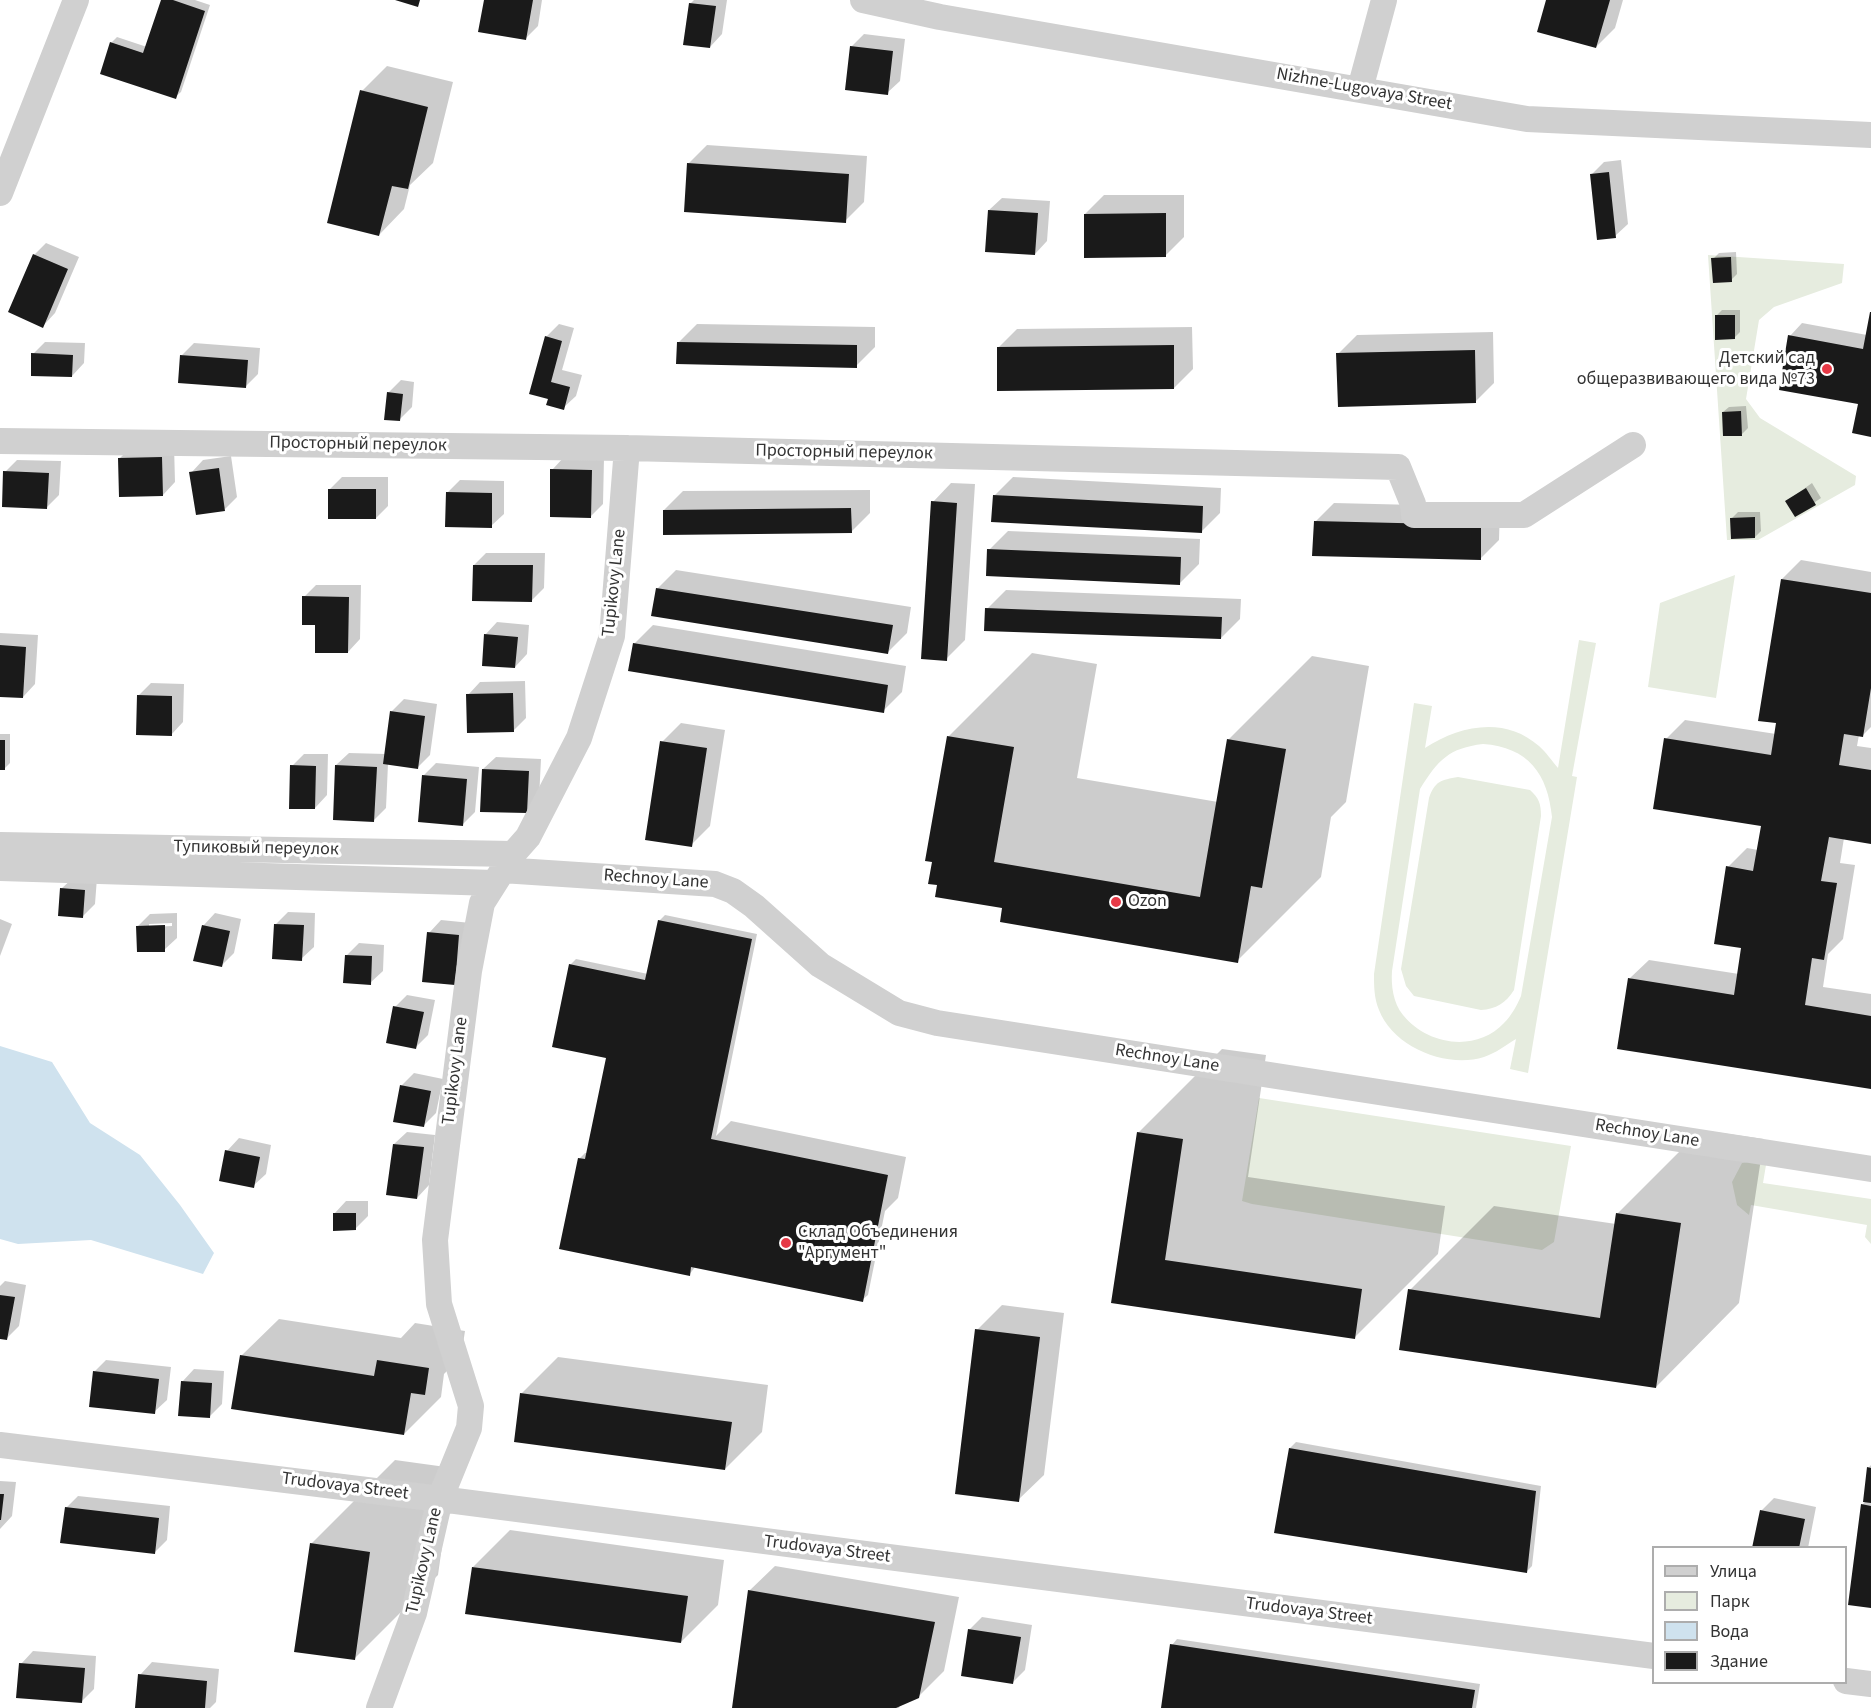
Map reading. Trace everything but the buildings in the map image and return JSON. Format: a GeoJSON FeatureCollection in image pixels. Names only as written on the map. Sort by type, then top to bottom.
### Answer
{"type":"FeatureCollection","features":[{"type":"Feature","properties":{"kind":"street"},"geometry":{"type":"LineString","coordinates":[[0,193],[76,0]]}},
{"type":"Feature","properties":{"kind":"street","name":"Nizhne-Lugovaya Street"},"geometry":{"type":"LineString","coordinates":[[863,0],[940,17],[1360,88],[1527,119],[1871,135]]}},
{"type":"Feature","properties":{"kind":"street"},"geometry":{"type":"LineString","coordinates":[[1360,88],[1384,0]]}},
{"type":"Feature","properties":{"kind":"street","name":"Просторный переулок"},"geometry":{"type":"LineString","coordinates":[[0,441],[627,448],[1398,467],[1413,504],[1414,515],[1524,515],[1633,445]]}},
{"type":"Feature","properties":{"kind":"street","name":"Tupikovy Lane"},"geometry":{"type":"LineString","coordinates":[[379,1708],[414,1613],[440,1499],[469,1428],[471,1406],[439,1304],[435,1240],[469,971],[482,903],[503,869],[528,837],[579,738],[612,636],[627,448]]}},
{"type":"Feature","properties":{"kind":"street","name":"Тупиковый переулок"},"geometry":{"type":"LineString","coordinates":[[0,845],[503,869]]}},
{"type":"Feature","properties":{"kind":"street","name":"Тупиковый переулок"},"geometry":{"type":"LineString","coordinates":[[0,868],[503,869]]}},
{"type":"Feature","properties":{"kind":"street","name":"Rechnoy Lane"},"geometry":{"type":"LineString","coordinates":[[503,869],[715,884],[733,891],[754,906],[820,965],[899,1013],[937,1023],[1871,1169]]}},
{"type":"Feature","properties":{"kind":"street","name":"Trudovaya Street"},"geometry":{"type":"LineString","coordinates":[[0,1444],[1652,1656]]}},
{"type":"Feature","properties":{"kind":"street"},"geometry":{"type":"LineString","coordinates":[[1847,1681],[1871,1684]]}},
{"type":"Feature","properties":{"kind":"green space"},"geometry":{"type":"Polygon","coordinates":[[[1708,255],[1844,264],[1842,283],[1774,307],[1759,320],[1746,399],[1760,418],[1856,476],[1855,485],[1758,540],[1727,540],[1708,255]]]}},
{"type":"Feature","properties":{"kind":"green space"},"geometry":{"type":"Polygon","coordinates":[[[1735,575],[1716,698],[1648,687],[1660,603],[1735,575]]]}},
{"type":"Feature","properties":{"kind":"green space"},"geometry":{"type":"Polygon","coordinates":[[[1579,640],[1596,643],[1572,776],[1577,777],[1528,1073],[1510,1069],[1516,1039],[1484,1057],[1469,1060],[1454,1060],[1423,1052],[1396,1035],[1386,1023],[1377,1006],[1374,983],[1414,703],[1432,706],[1425,748],[1467,729],[1497,727],[1512,730],[1526,737],[1542,748],[1558,768],[1579,640]],[[1483,744],[1453,752],[1439,763],[1420,789],[1392,971],[1392,988],[1400,1010],[1413,1025],[1438,1039],[1452,1042],[1480,1039],[1493,1032],[1509,1017],[1521,996],[1552,817],[1546,788],[1533,766],[1524,757],[1499,746],[1483,744]]]}},
{"type":"Feature","properties":{"kind":"green space"},"geometry":{"type":"Polygon","coordinates":[[[1458,777],[1530,790],[1539,801],[1541,808],[1514,990],[1500,1004],[1481,1010],[1414,996],[1406,986],[1401,969],[1429,798],[1439,782],[1458,777]]]}},
{"type":"Feature","properties":{"kind":"green space"},"geometry":{"type":"Polygon","coordinates":[[[1259,1098],[1571,1146],[1554,1242],[1542,1250],[1242,1201],[1259,1098]]]}},
{"type":"Feature","properties":{"kind":"green space"},"geometry":{"type":"Polygon","coordinates":[[[1755,1161],[1766,1165],[1763,1183],[1871,1199],[1871,1244],[1865,1237],[1867,1225],[1751,1205],[1749,1215],[1737,1205],[1732,1182],[1742,1163],[1755,1161]]]}},
{"type":"Feature","properties":{"kind":"water"},"geometry":{"type":"Polygon","coordinates":[[[0,1046],[52,1062],[90,1123],[140,1155],[214,1253],[203,1274],[91,1240],[18,1244],[0,1239],[0,1046]]]}},
{"type":"Feature","properties":{"kind":"place","name":"Детский сад общеразвивающего вида №73"},"geometry":{"type":"Point","coordinates":[1827,369]}},
{"type":"Feature","properties":{"kind":"place","name":"Ozon"},"geometry":{"type":"Point","coordinates":[1116,902]}},
{"type":"Feature","properties":{"kind":"place","name":"Склад Объединения \"Аргумент\""},"geometry":{"type":"Point","coordinates":[786,1243]}}]}
